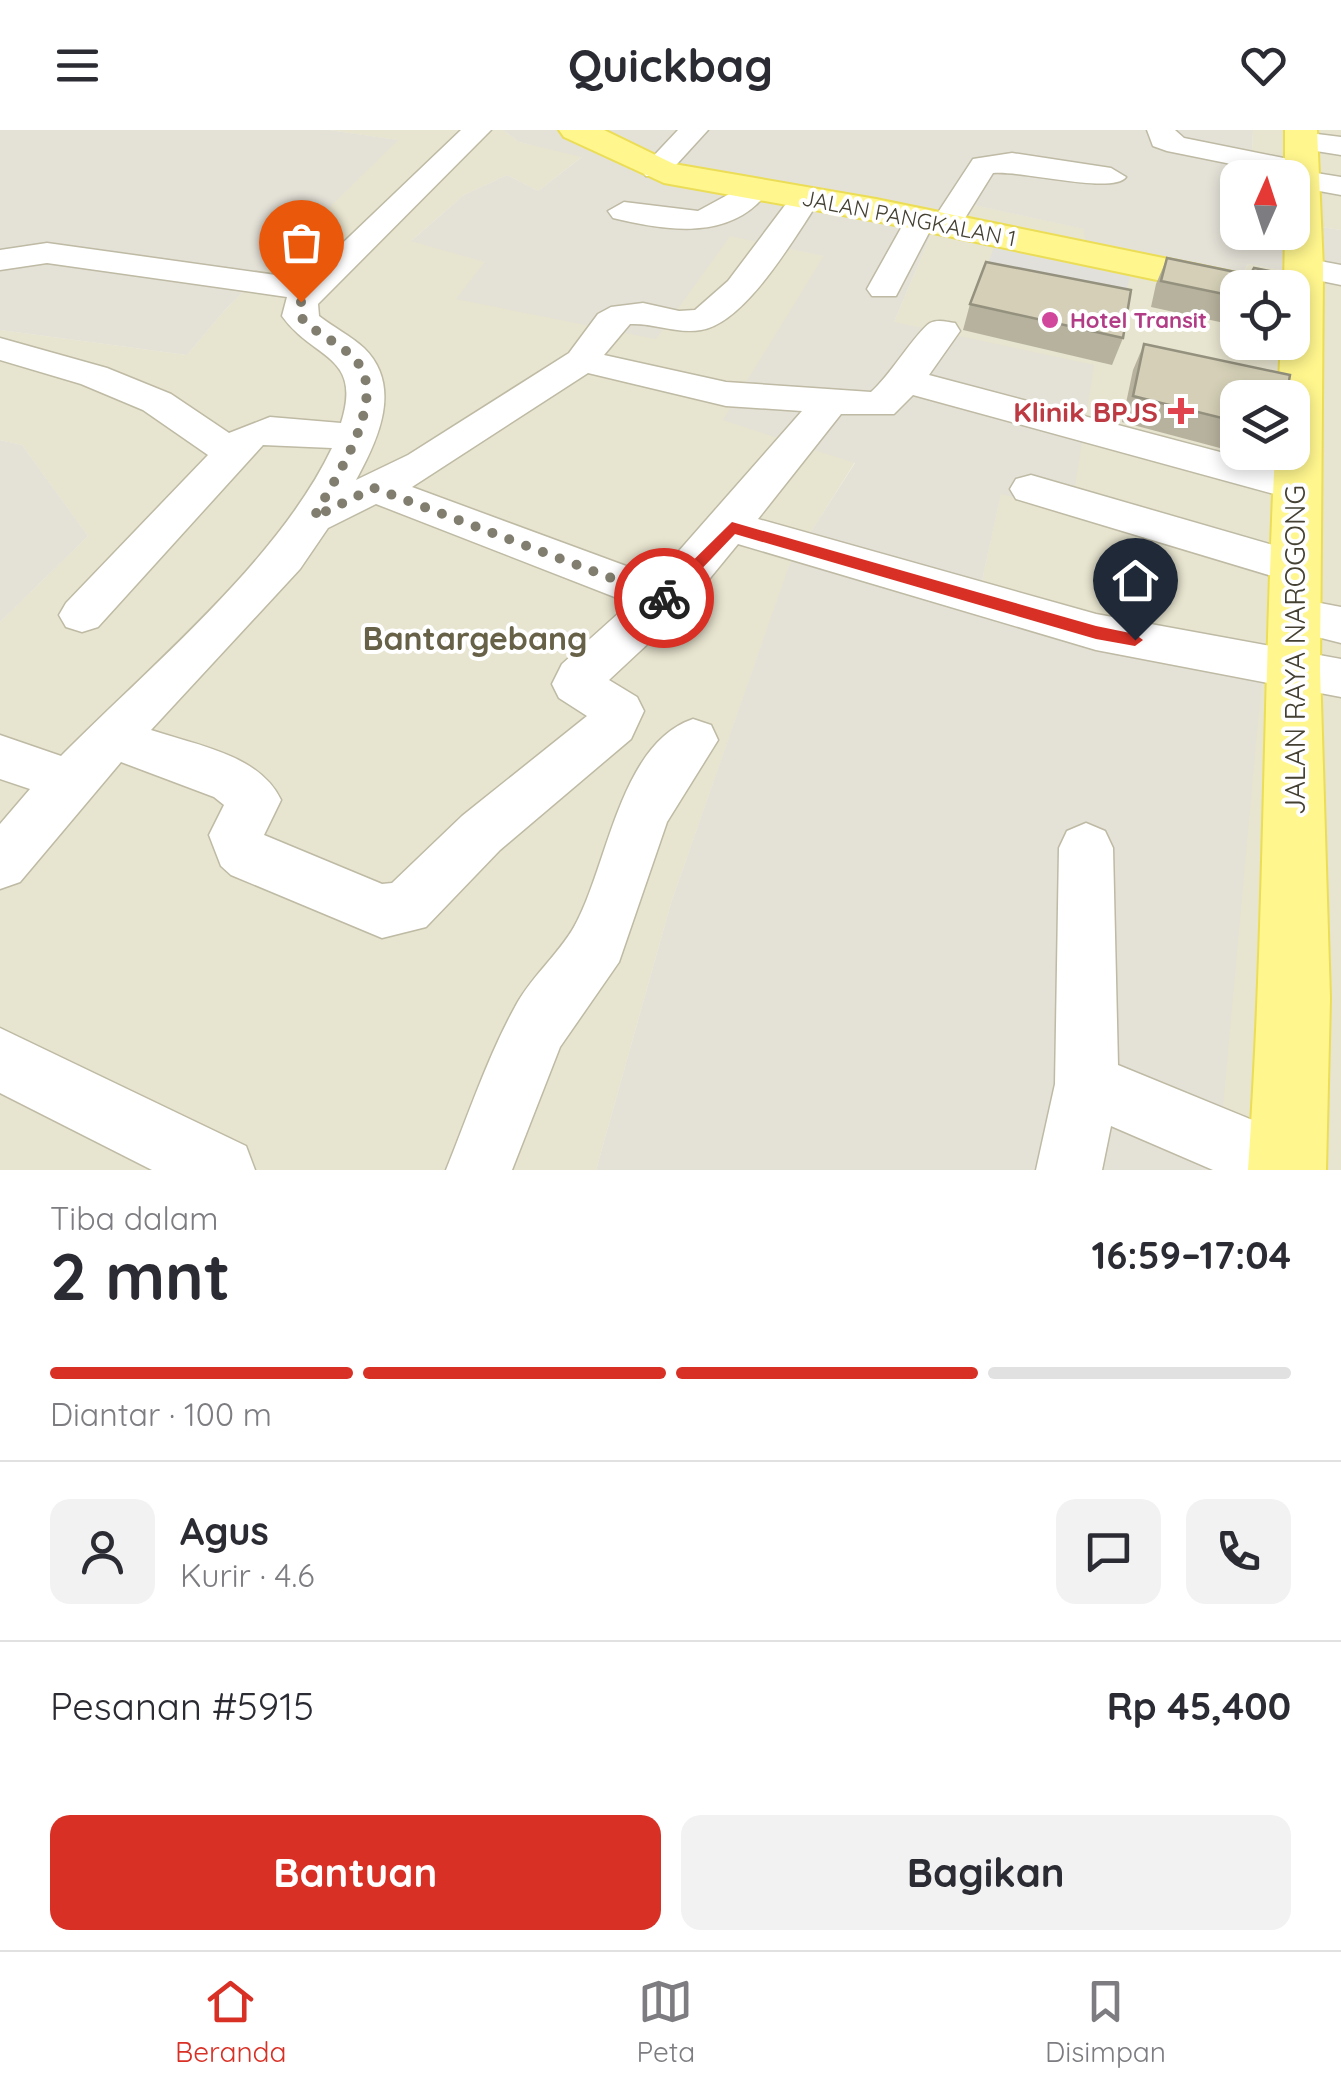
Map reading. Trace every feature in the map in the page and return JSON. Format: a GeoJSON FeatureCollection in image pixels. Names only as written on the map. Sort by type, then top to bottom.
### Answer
{"type":"FeatureCollection","features":[{"type":"Feature","properties":{"kind":"main road","name":"JALAN PANGKALAN 1"},"geometry":{"type":"LineString","coordinates":[[576,130],[622,149],[656,170],[1220,282]]}},
{"type":"Feature","properties":{"kind":"main road","name":"JALAN RAYA NAROGONG"},"geometry":{"type":"LineString","coordinates":[[1310,284],[1313,155]]}},
{"type":"Feature","properties":{"kind":"main road","name":"JALAN RAYA NAROGONG"},"geometry":{"type":"LineString","coordinates":[[1287,1169],[1313,631],[1296,486],[1305,360]]}},
{"type":"Feature","properties":{"kind":"street"},"geometry":{"type":"LineString","coordinates":[[358,212],[440,130]]}},
{"type":"Feature","properties":{"kind":"street"},"geometry":{"type":"LineString","coordinates":[[0,864],[70,781],[284,558],[314,517],[358,437],[366,391],[360,366],[300,316],[301,302],[477,130]]}},
{"type":"Feature","properties":{"kind":"street"},"geometry":{"type":"LineString","coordinates":[[656,170],[694,130]]}},
{"type":"Feature","properties":{"kind":"street"},"geometry":{"type":"LineString","coordinates":[[1161,130],[1163,140],[1177,146],[1313,155]]}},
{"type":"Feature","properties":{"kind":"street"},"geometry":{"type":"LineString","coordinates":[[884,290],[933,222],[983,165],[1012,162],[1111,177]]}},
{"type":"Feature","properties":{"kind":"street"},"geometry":{"type":"LineString","coordinates":[[624,211],[699,222],[713,220],[755,189]]}},
{"type":"Feature","properties":{"kind":"street"},"geometry":{"type":"LineString","coordinates":[[314,517],[422,466],[582,361],[610,321],[622,314],[643,313],[680,322],[705,319],[740,288],[806,198]]}},
{"type":"Feature","properties":{"kind":"street"},"geometry":{"type":"LineString","coordinates":[[4,263],[47,253],[310,290]]}},
{"type":"Feature","properties":{"kind":"street"},"geometry":{"type":"LineString","coordinates":[[582,361],[726,394],[880,405],[906,382],[942,332]]}},
{"type":"Feature","properties":{"kind":"street"},"geometry":{"type":"LineString","coordinates":[[0,349],[94,376],[158,402],[232,454]]}},
{"type":"Feature","properties":{"kind":"street"},"geometry":{"type":"LineString","coordinates":[[906,382],[1296,486]]}},
{"type":"Feature","properties":{"kind":"street"},"geometry":{"type":"LineString","coordinates":[[112,738],[233,781],[250,792],[254,800],[236,835],[240,848],[252,857],[382,911],[406,908],[481,834],[614,724],[620,712],[576,684],[667,599],[732,528],[831,400]]}},
{"type":"Feature","properties":{"kind":"street"},"geometry":{"type":"LineString","coordinates":[[82,615],[248,436],[270,430],[358,437]]}},
{"type":"Feature","properties":{"kind":"street"},"geometry":{"type":"LineString","coordinates":[[374,488],[667,599]]}},
{"type":"Feature","properties":{"kind":"street"},"geometry":{"type":"LineString","coordinates":[[1031,490],[1313,631]]}},
{"type":"Feature","properties":{"kind":"street"},"geometry":{"type":"LineString","coordinates":[[732,528],[1096,632],[1313,631]]}},
{"type":"Feature","properties":{"kind":"street"},"geometry":{"type":"LineString","coordinates":[[479,1170],[537,1027],[598,942],[641,819],[662,779],[692,740]]}},
{"type":"Feature","properties":{"kind":"street"},"geometry":{"type":"LineString","coordinates":[[0,757],[70,781]]}},
{"type":"Feature","properties":{"kind":"street"},"geometry":{"type":"LineString","coordinates":[[1068,1170],[1087,1084],[1086,848]]}},
{"type":"Feature","properties":{"kind":"street"},"geometry":{"type":"LineString","coordinates":[[0,1060],[214,1168]]}},
{"type":"Feature","properties":{"kind":"street"},"geometry":{"type":"LineString","coordinates":[[1087,1084],[1287,1169]]}},
{"type":"Feature","properties":{"kind":"shaded area"},"geometry":{"type":"Polygon","coordinates":[[[0,130],[329,130],[398,140],[225,310],[187,355],[0,330],[0,130]]]}},
{"type":"Feature","properties":{"kind":"shaded area"},"geometry":{"type":"Polygon","coordinates":[[[329,130],[503,130],[519,142],[583,156],[538,191],[507,175],[464,195],[412,240],[486,262],[458,299],[730,235],[825,256],[855,462],[789,567],[671,903],[596,1170],[0,1170],[0,622],[88,536],[22,445],[0,440],[0,330],[187,355],[225,310],[397,140],[329,130]]]}},
{"type":"Feature","properties":{"kind":"shaded area"},"geometry":{"type":"Polygon","coordinates":[[[503,130],[1253,130],[1252,160],[1220,160],[1220,250],[1310,250],[1310,225],[1341,230],[1341,281],[1310,275],[1310,270],[1248,264],[1245,270],[1220,270],[1220,275],[1086,246],[1084,229],[946,199],[894,322],[1094,365],[1071,511],[1001,494],[981,585],[1263,665],[1218,1161],[1244,1170],[596,1170],[671,903],[789,566],[855,463],[723,420],[824,256],[730,236],[656,339],[456,299],[485,262],[411,241],[464,195],[507,175],[538,191],[582,157],[519,142],[503,130]]]}},
{"type":"Feature","properties":{"kind":"shaded area"},"geometry":{"type":"Polygon","coordinates":[[[1253,130],[1341,130],[1341,230],[1310,225],[1310,160],[1252,160],[1253,130]]]}},
{"type":"Feature","properties":{"kind":"shaded area"},"geometry":{"type":"Polygon","coordinates":[[[946,199],[1085,229],[1220,271],[1220,360],[1310,360],[1310,275],[1341,281],[1341,1170],[1244,1170],[981,585],[1001,493],[1070,511],[894,322],[946,199]]]}},
{"type":"Feature","properties":{"kind":"shaded area"},"geometry":{"type":"Polygon","coordinates":[[[995,245],[1131,272],[1121,316],[979,287],[995,245]]]}},
{"type":"Feature","properties":{"kind":"shaded area"},"geometry":{"type":"Polygon","coordinates":[[[1248,264],[1281,270],[1245,270],[1248,264]]]}},
{"type":"Feature","properties":{"kind":"shaded area"},"geometry":{"type":"Polygon","coordinates":[[[0,440],[22,445],[88,536],[0,622],[0,440]]]}},
{"type":"Feature","properties":{"kind":"building"},"geometry":{"type":"Polygon","coordinates":[[[1167,258],[1226,270],[1220,270],[1220,293],[1161,281],[1167,258]]]}},
{"type":"Feature","properties":{"kind":"building"},"geometry":{"type":"Polygon","coordinates":[[[986,262],[1131,290],[1123,338],[970,304],[986,262]]]}},
{"type":"Feature","properties":{"kind":"building"},"geometry":{"type":"Polygon","coordinates":[[[1144,344],[1290,375],[1289,380],[1220,380],[1220,418],[1133,396],[1144,344]]]}},
{"type":"Feature","properties":{"kind":"way so far"},"geometry":{"type":"LineString","coordinates":[[301,302],[300,316],[310,329],[360,366],[366,391],[358,437],[314,517],[374,488],[664,598]]}},
{"type":"Feature","properties":{"kind":"place","name":"Hotel Transit"},"geometry":{"type":"Point","coordinates":[1050,320]}},
{"type":"Feature","properties":{"kind":"place","name":"Klinik BPJS"},"geometry":{"type":"Point","coordinates":[1181,411]}},
{"type":"Feature","properties":{"kind":"district","name":"Bantargebang"},"geometry":{"type":"Point","coordinates":[475,638]}},
{"type":"Feature","properties":{"kind":"route"},"geometry":{"type":"LineString","coordinates":[[664,598],[732,528],[1135,640]]}}]}
